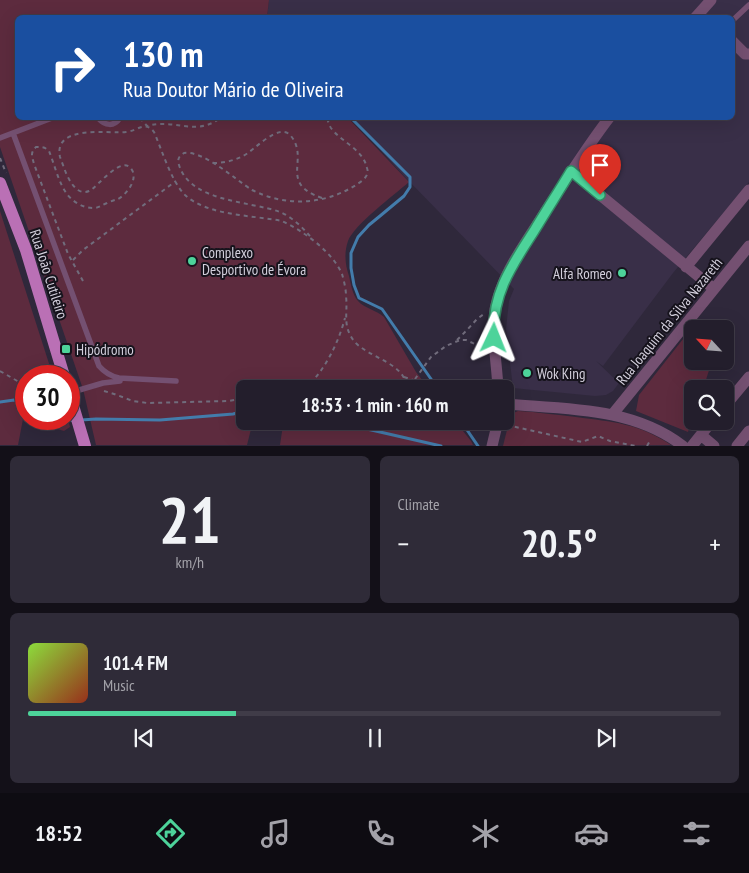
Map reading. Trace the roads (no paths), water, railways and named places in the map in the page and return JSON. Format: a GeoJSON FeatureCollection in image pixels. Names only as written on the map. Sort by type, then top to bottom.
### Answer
{"type":"FeatureCollection","features":[{"type":"Feature","properties":{"kind":"main road","name":"Rua João Cutileiro"},"geometry":{"type":"LineString","coordinates":[[0,183],[26,250],[61,365]]}},
{"type":"Feature","properties":{"kind":"main road"},"geometry":{"type":"LineString","coordinates":[[80,428],[85,446]]}},
{"type":"Feature","properties":{"kind":"street"},"geometry":{"type":"LineString","coordinates":[[702,15],[711,0]]}},
{"type":"Feature","properties":{"kind":"street"},"geometry":{"type":"LineString","coordinates":[[735,44],[745,54],[749,54]]}},
{"type":"Feature","properties":{"kind":"street"},"geometry":{"type":"LineString","coordinates":[[497,380],[493,327],[500,289],[508,271],[571,171],[608,120]]}},
{"type":"Feature","properties":{"kind":"street"},"geometry":{"type":"LineString","coordinates":[[571,171],[714,290]]}},
{"type":"Feature","properties":{"kind":"street"},"geometry":{"type":"LineString","coordinates":[[686,267],[749,190]]}},
{"type":"Feature","properties":{"kind":"street","name":"Rua Joaquim da Silva Nazareth"},"geometry":{"type":"LineString","coordinates":[[612,414],[749,246]]}},
{"type":"Feature","properties":{"kind":"street"},"geometry":{"type":"LineString","coordinates":[[734,395],[749,377]]}},
{"type":"Feature","properties":{"kind":"street"},"geometry":{"type":"LineString","coordinates":[[514,405],[604,412],[656,428],[683,446]]}},
{"type":"Feature","properties":{"kind":"street"},"geometry":{"type":"LineString","coordinates":[[692,446],[705,430]]}},
{"type":"Feature","properties":{"kind":"street"},"geometry":{"type":"LineString","coordinates":[[737,446],[749,430]]}},
{"type":"Feature","properties":{"kind":"street"},"geometry":{"type":"LineString","coordinates":[[701,435],[714,446]]}},
{"type":"Feature","properties":{"kind":"lane"},"geometry":{"type":"LineString","coordinates":[[735,18],[749,5]]}},
{"type":"Feature","properties":{"kind":"lane"},"geometry":{"type":"LineString","coordinates":[[0,138],[46,120]]}},
{"type":"Feature","properties":{"kind":"lane"},"geometry":{"type":"LineString","coordinates":[[100,120],[108,124],[115,123],[118,120]]}},
{"type":"Feature","properties":{"kind":"lane"},"geometry":{"type":"LineString","coordinates":[[13,133],[101,372],[96,385]]}},
{"type":"Feature","properties":{"kind":"lane"},"geometry":{"type":"LineString","coordinates":[[99,366],[110,376],[128,380]]}},
{"type":"Feature","properties":{"kind":"lane"},"geometry":{"type":"LineString","coordinates":[[80,390],[103,383],[128,380],[176,381]]}},
{"type":"Feature","properties":{"kind":"waterway"},"geometry":{"type":"LineString","coordinates":[[353,120],[410,177],[410,187],[404,196],[369,225],[358,237],[351,253],[354,285],[359,298],[382,309],[432,380]]}},
{"type":"Feature","properties":{"kind":"waterway"},"geometry":{"type":"LineString","coordinates":[[0,402],[15,400]]}},
{"type":"Feature","properties":{"kind":"waterway"},"geometry":{"type":"LineString","coordinates":[[81,420],[160,420],[236,413]]}},
{"type":"Feature","properties":{"kind":"waterway"},"geometry":{"type":"LineString","coordinates":[[371,430],[441,446]]}},
{"type":"Feature","properties":{"kind":"waterway"},"geometry":{"type":"LineString","coordinates":[[467,430],[478,446]]}},
{"type":"Feature","properties":{"kind":"place","name":"Complexo Desportivo de Évora"},"geometry":{"type":"Point","coordinates":[192,261]}},
{"type":"Feature","properties":{"kind":"place","name":"Alfa Romeo"},"geometry":{"type":"Point","coordinates":[622,273]}},
{"type":"Feature","properties":{"kind":"place","name":"Hipódromo"},"geometry":{"type":"Point","coordinates":[66,349]}},
{"type":"Feature","properties":{"kind":"place","name":"Wok King"},"geometry":{"type":"Point","coordinates":[527,373]}}]}
